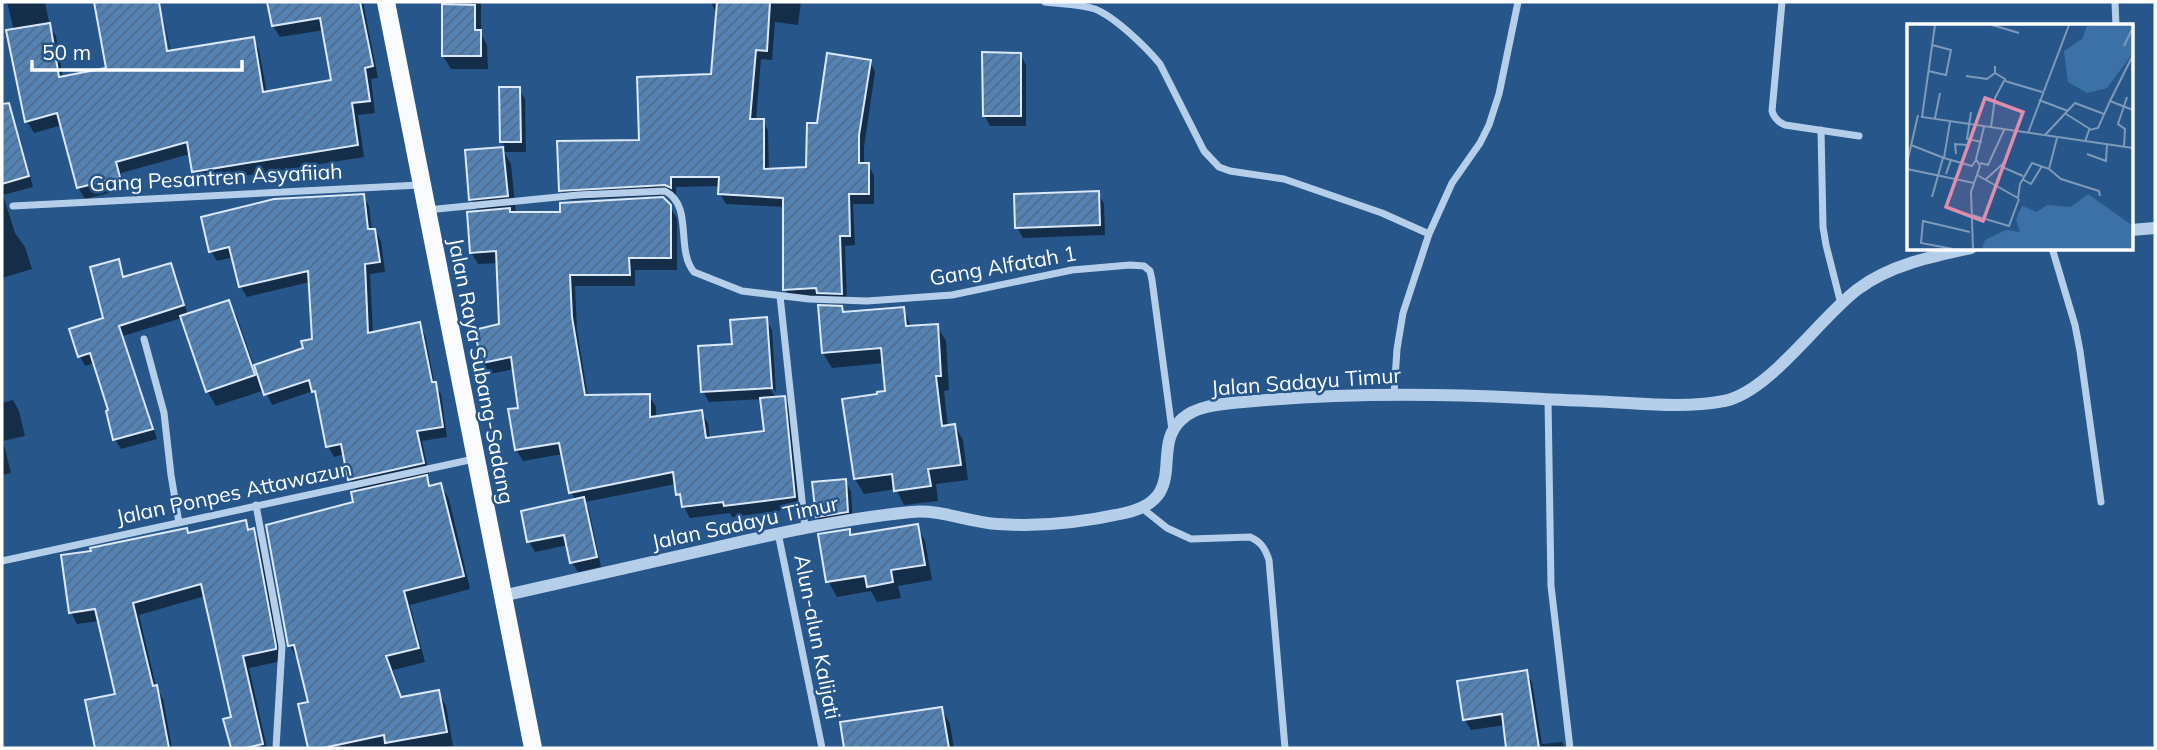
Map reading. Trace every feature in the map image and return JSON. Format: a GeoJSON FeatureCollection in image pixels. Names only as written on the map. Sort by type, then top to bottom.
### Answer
{"type":"FeatureCollection","features":[{"type":"Feature","properties":{"kind":"main road","name":"Jalan Raya Subang-Sadang"},"geometry":{"type":"LineString","coordinates":[[386,2],[533,748]]}},
{"type":"Feature","properties":{"kind":"street"},"geometry":{"type":"LineString","coordinates":[[1045,2],[1097,10],[1151,53],[1160,64],[1204,151],[1219,167],[1283,179],[1382,213],[1429,234]]}},
{"type":"Feature","properties":{"kind":"street"},"geometry":{"type":"LineString","coordinates":[[1097,10],[1101,2]]}},
{"type":"Feature","properties":{"kind":"street"},"geometry":{"type":"LineString","coordinates":[[1394,394],[1403,313],[1429,234],[1452,183],[1480,144],[1489,125],[1499,93],[1518,2]]}},
{"type":"Feature","properties":{"kind":"street"},"geometry":{"type":"LineString","coordinates":[[1782,2],[1772,111],[1779,123],[1859,136]]}},
{"type":"Feature","properties":{"kind":"street"},"geometry":{"type":"LineString","coordinates":[[2115,2],[2116,24]]}},
{"type":"Feature","properties":{"kind":"street"},"geometry":{"type":"LineString","coordinates":[[1821,130],[1823,227],[1842,304]]}},
{"type":"Feature","properties":{"kind":"street","name":"Gang Pesantren Asyafiiah"},"geometry":{"type":"LineString","coordinates":[[13,206],[421,185]]}},
{"type":"Feature","properties":{"kind":"street","name":"Gang Alfatah 1"},"geometry":{"type":"LineString","coordinates":[[426,210],[578,195],[665,191],[677,202],[686,255],[694,272],[743,291],[780,296],[867,300],[952,295],[1072,270],[1130,265],[1144,267],[1150,271],[1152,280],[1172,433]]}},
{"type":"Feature","properties":{"kind":"street"},"geometry":{"type":"LineString","coordinates":[[2132,230],[2155,228]]}},
{"type":"Feature","properties":{"kind":"street","name":"Jalan Sadayu Timur"},"geometry":{"type":"LineString","coordinates":[[1172,433],[1180,421],[1192,412],[1245,402],[1394,394],[1696,404],[1738,397],[1778,367],[1857,289],[1883,274],[1933,256],[1962,250]]}},
{"type":"Feature","properties":{"kind":"street"},"geometry":{"type":"LineString","coordinates":[[2053,250],[2078,338],[2101,502]]}},
{"type":"Feature","properties":{"kind":"street"},"geometry":{"type":"LineString","coordinates":[[780,296],[805,528]]}},
{"type":"Feature","properties":{"kind":"street"},"geometry":{"type":"LineString","coordinates":[[144,339],[164,413],[179,523]]}},
{"type":"Feature","properties":{"kind":"street"},"geometry":{"type":"LineString","coordinates":[[1548,399],[1551,586],[1570,748]]}},
{"type":"Feature","properties":{"kind":"street"},"geometry":{"type":"LineString","coordinates":[[1172,433],[1166,480],[1160,495],[1142,508],[1179,536],[1191,539],[1250,537],[1266,550],[1285,748]]}},
{"type":"Feature","properties":{"kind":"street","name":"Jalan Ponpes Attawazun"},"geometry":{"type":"LineString","coordinates":[[2,561],[475,458]]}},
{"type":"Feature","properties":{"kind":"street"},"geometry":{"type":"LineString","coordinates":[[256,505],[282,646],[276,748]]}},
{"type":"Feature","properties":{"kind":"street","name":"Jalan Sadayu Timur"},"geometry":{"type":"LineString","coordinates":[[502,596],[778,533],[916,512],[995,524],[1023,524],[1065,522],[1142,508]]}},
{"type":"Feature","properties":{"kind":"street","name":"Alun-alun Kalijati"},"geometry":{"type":"LineString","coordinates":[[778,533],[822,748]]}},
{"type":"Feature","properties":{"kind":"building"},"geometry":{"type":"Polygon","coordinates":[[[94,2],[159,2],[167,51],[254,37],[263,92],[331,80],[320,18],[272,26],[267,2],[360,2],[373,66],[365,68],[370,101],[352,103],[358,145],[192,172],[187,142],[116,162],[120,177],[77,188],[57,113],[25,122],[6,30],[50,23],[59,77],[106,68],[94,2]]]}},
{"type":"Feature","properties":{"kind":"building"},"geometry":{"type":"Polygon","coordinates":[[[717,2],[770,2],[767,51],[756,50],[750,119],[764,119],[764,169],[806,167],[807,123],[817,123],[827,53],[871,60],[859,135],[859,163],[869,163],[869,194],[849,194],[850,236],[840,236],[842,294],[817,293],[816,288],[783,290],[783,198],[718,194],[719,177],[671,177],[671,188],[665,185],[559,191],[557,141],[639,140],[637,77],[711,74],[717,2]]]}},
{"type":"Feature","properties":{"kind":"building"},"geometry":{"type":"Polygon","coordinates":[[[442,4],[475,5],[475,30],[481,30],[481,56],[442,56],[442,4]]]}},
{"type":"Feature","properties":{"kind":"building"},"geometry":{"type":"Polygon","coordinates":[[[982,52],[1021,53],[1021,116],[983,116],[982,52]]]}},
{"type":"Feature","properties":{"kind":"building"},"geometry":{"type":"Polygon","coordinates":[[[499,87],[520,87],[521,142],[500,142],[499,87]]]}},
{"type":"Feature","properties":{"kind":"building"},"geometry":{"type":"Polygon","coordinates":[[[9,103],[29,176],[2,184],[2,104],[9,103]]]}},
{"type":"Feature","properties":{"kind":"building"},"geometry":{"type":"Polygon","coordinates":[[[503,147],[508,196],[469,200],[465,150],[503,147]]]}},
{"type":"Feature","properties":{"kind":"building"},"geometry":{"type":"Polygon","coordinates":[[[1099,191],[1100,225],[1015,228],[1014,194],[1099,191]]]}},
{"type":"Feature","properties":{"kind":"building"},"geometry":{"type":"Polygon","coordinates":[[[364,194],[368,229],[375,229],[380,262],[365,264],[368,333],[420,322],[432,382],[436,382],[443,427],[417,431],[424,463],[348,480],[341,444],[326,447],[315,391],[312,392],[309,380],[264,395],[254,365],[303,348],[301,341],[312,339],[308,271],[239,287],[229,247],[209,252],[201,217],[274,199],[364,194]]]}},
{"type":"Feature","properties":{"kind":"building"},"geometry":{"type":"Polygon","coordinates":[[[663,197],[671,205],[671,258],[629,258],[630,275],[570,275],[572,317],[585,395],[650,394],[650,417],[702,410],[706,438],[764,431],[760,398],[785,396],[795,497],[724,506],[723,502],[682,507],[680,494],[676,495],[673,472],[569,493],[559,443],[515,450],[508,409],[518,408],[511,357],[482,363],[474,330],[499,324],[496,251],[470,253],[467,212],[510,208],[510,212],[560,212],[560,203],[663,197]]]}},
{"type":"Feature","properties":{"kind":"building"},"geometry":{"type":"Polygon","coordinates":[[[119,259],[123,277],[171,263],[184,305],[119,326],[153,429],[113,440],[106,411],[108,410],[90,353],[78,357],[69,329],[103,318],[90,267],[119,259]]]}},
{"type":"Feature","properties":{"kind":"building"},"geometry":{"type":"Polygon","coordinates":[[[229,300],[255,375],[206,392],[180,316],[229,300]]]}},
{"type":"Feature","properties":{"kind":"building"},"geometry":{"type":"Polygon","coordinates":[[[818,305],[842,306],[843,312],[904,307],[906,326],[938,324],[941,376],[936,376],[942,426],[955,424],[961,465],[928,469],[931,486],[894,491],[892,474],[854,479],[842,399],[885,391],[881,348],[822,353],[818,305]]]}},
{"type":"Feature","properties":{"kind":"building"},"geometry":{"type":"Polygon","coordinates":[[[767,317],[772,388],[701,392],[698,346],[732,344],[730,320],[767,317]]]}},
{"type":"Feature","properties":{"kind":"building"},"geometry":{"type":"Polygon","coordinates":[[[427,475],[429,486],[441,483],[464,576],[404,591],[419,648],[386,656],[401,697],[439,690],[447,732],[385,743],[384,735],[323,748],[308,748],[298,704],[308,702],[294,645],[288,646],[266,525],[353,502],[351,492],[427,475]]]}},
{"type":"Feature","properties":{"kind":"building"},"geometry":{"type":"Polygon","coordinates":[[[846,479],[848,512],[816,517],[812,482],[846,479]]]}},
{"type":"Feature","properties":{"kind":"building"},"geometry":{"type":"Polygon","coordinates":[[[584,497],[597,557],[570,563],[564,535],[527,542],[521,511],[584,497]]]}},
{"type":"Feature","properties":{"kind":"building"},"geometry":{"type":"Polygon","coordinates":[[[246,520],[248,530],[254,528],[276,646],[276,649],[243,656],[263,744],[231,748],[223,719],[231,717],[201,584],[133,603],[153,686],[157,685],[169,748],[95,748],[85,700],[115,694],[95,609],[69,613],[61,555],[91,551],[90,548],[187,528],[188,533],[246,520]]]}},
{"type":"Feature","properties":{"kind":"building"},"geometry":{"type":"Polygon","coordinates":[[[918,524],[925,565],[891,570],[893,582],[867,587],[865,576],[826,582],[818,534],[850,529],[850,535],[918,524]]]}},
{"type":"Feature","properties":{"kind":"building"},"geometry":{"type":"Polygon","coordinates":[[[1527,670],[1539,748],[1506,748],[1502,714],[1463,720],[1457,681],[1527,670]]]}},
{"type":"Feature","properties":{"kind":"building"},"geometry":{"type":"Polygon","coordinates":[[[942,707],[949,748],[844,748],[840,722],[942,707]]]}}]}
